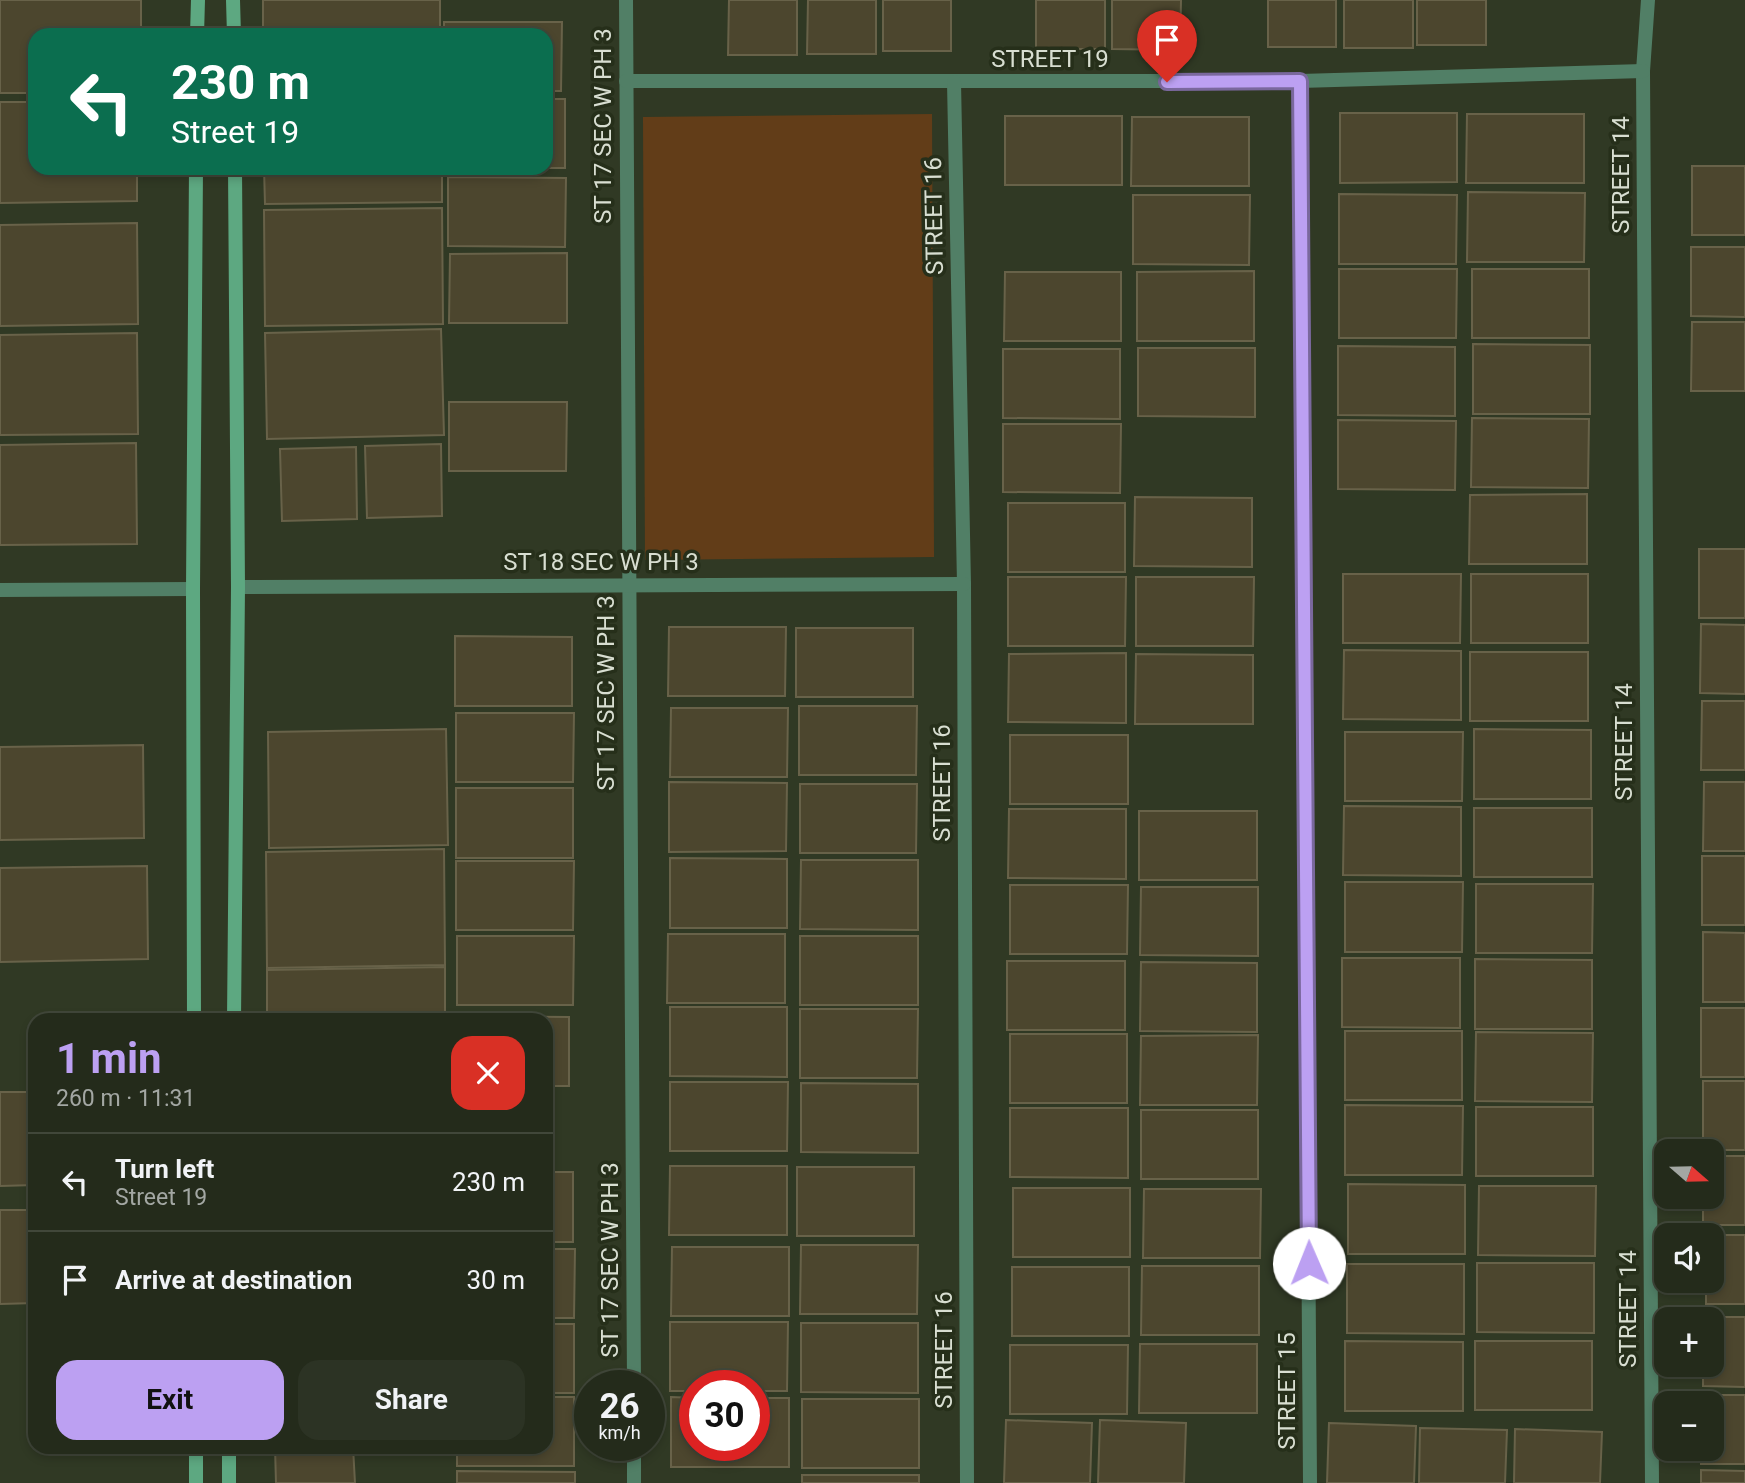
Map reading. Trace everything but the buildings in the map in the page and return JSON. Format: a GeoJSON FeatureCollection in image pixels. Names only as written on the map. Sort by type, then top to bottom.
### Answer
{"type":"FeatureCollection","features":[{"type":"Feature","properties":{"kind":"main road"},"geometry":{"type":"LineString","coordinates":[[197,28],[198,0]]}},
{"type":"Feature","properties":{"kind":"main road"},"geometry":{"type":"LineString","coordinates":[[233,0],[234,28]]}},
{"type":"Feature","properties":{"kind":"main road"},"geometry":{"type":"LineString","coordinates":[[194,1013],[196,175]]}},
{"type":"Feature","properties":{"kind":"main road"},"geometry":{"type":"LineString","coordinates":[[233,1013],[238,587],[235,175]]}},
{"type":"Feature","properties":{"kind":"main road"},"geometry":{"type":"LineString","coordinates":[[196,1454],[196,1483]]}},
{"type":"Feature","properties":{"kind":"main road"},"geometry":{"type":"LineString","coordinates":[[229,1454],[229,1483]]}},
{"type":"Feature","properties":{"kind":"street","name":"ST 17 SEC W PH 3"},"geometry":{"type":"LineString","coordinates":[[626,0],[634,1370]]}},
{"type":"Feature","properties":{"kind":"street","name":"STREET 14"},"geometry":{"type":"LineString","coordinates":[[1648,0],[1643,71],[1652,1483]]}},
{"type":"Feature","properties":{"kind":"street","name":"STREET 19"},"geometry":{"type":"LineString","coordinates":[[626,81],[1300,81],[1643,71]]}},
{"type":"Feature","properties":{"kind":"street","name":"STREET 15"},"geometry":{"type":"LineString","coordinates":[[1300,81],[1310,1483]]}},
{"type":"Feature","properties":{"kind":"street","name":"STREET 16"},"geometry":{"type":"LineString","coordinates":[[954,82],[964,584],[967,1483]]}},
{"type":"Feature","properties":{"kind":"street","name":"ST 18 SEC W PH 3"},"geometry":{"type":"LineString","coordinates":[[238,587],[964,584]]}},
{"type":"Feature","properties":{"kind":"street"},"geometry":{"type":"LineString","coordinates":[[0,590],[193,589]]}},
{"type":"Feature","properties":{"kind":"street"},"geometry":{"type":"LineString","coordinates":[[634,1461],[634,1483]]}},
{"type":"Feature","properties":{"kind":"shaded area"},"geometry":{"type":"Polygon","coordinates":[[[932,114],[934,557],[645,560],[643,117],[932,114]]]}},
{"type":"Feature","properties":{"kind":"route"},"geometry":{"type":"LineString","coordinates":[[1167,82],[1300,81],[1309,1263]]}}]}
